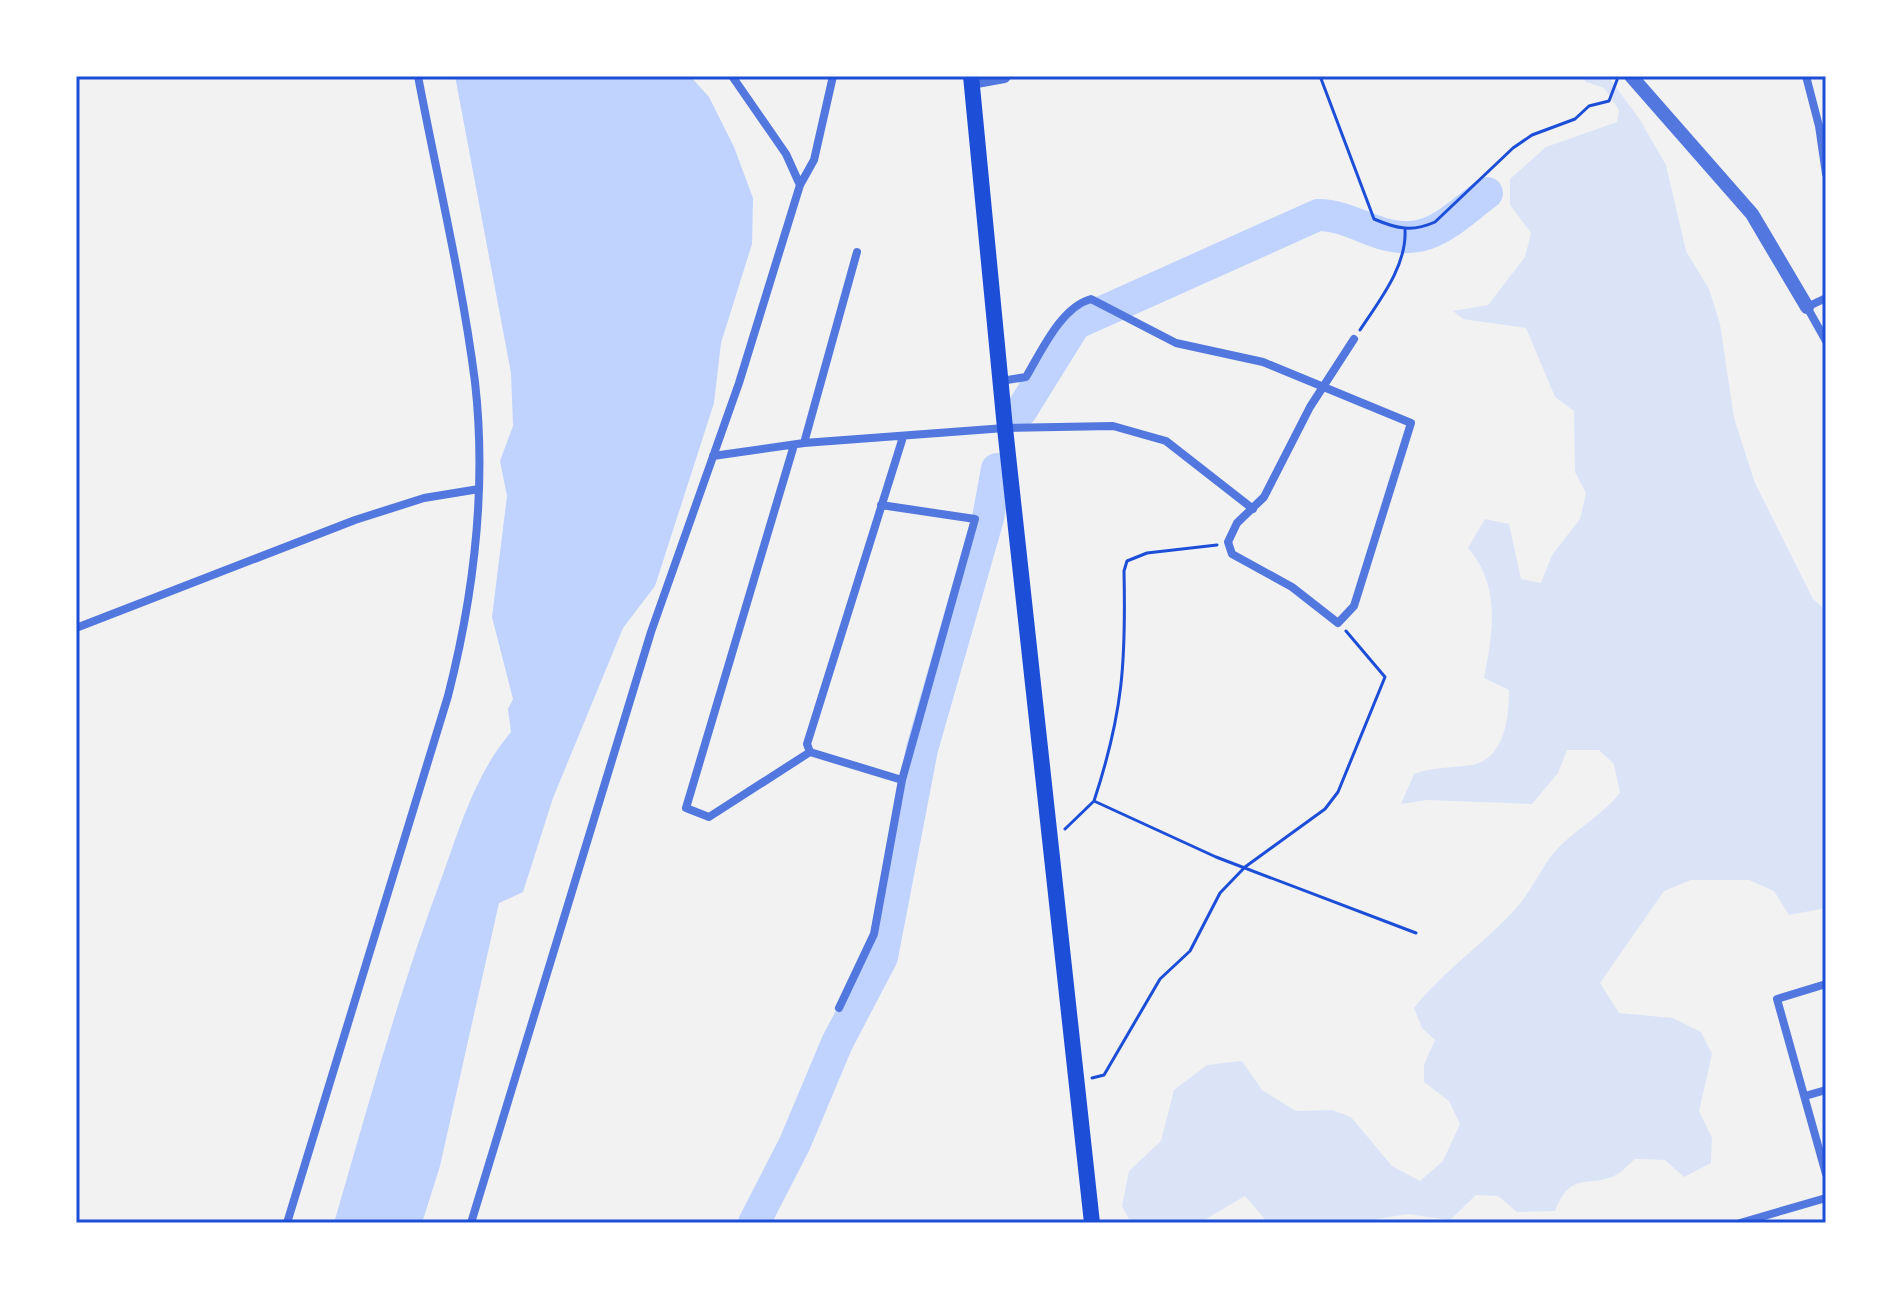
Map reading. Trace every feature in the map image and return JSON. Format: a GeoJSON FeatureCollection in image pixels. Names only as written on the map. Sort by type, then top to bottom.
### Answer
{"type":"FeatureCollection","features":[{"type":"Feature","properties":{"kind":"main road"},"geometry":{"type":"LineString","coordinates":[[971,79],[1005,428],[1092,1223]]}},
{"type":"Feature","properties":{"kind":"street"},"geometry":{"type":"LineString","coordinates":[[287,1223],[448,696],[467,622],[479,489],[475,383],[418,76]]}},
{"type":"Feature","properties":{"kind":"street"},"geometry":{"type":"LineString","coordinates":[[732,76],[786,154],[800,185]]}},
{"type":"Feature","properties":{"kind":"street"},"geometry":{"type":"LineString","coordinates":[[471,1223],[651,632],[713,456],[800,185],[814,160],[833,76]]}},
{"type":"Feature","properties":{"kind":"street"},"geometry":{"type":"LineString","coordinates":[[971,79],[1004,76]]}},
{"type":"Feature","properties":{"kind":"street"},"geometry":{"type":"LineString","coordinates":[[1631,76],[1752,214],[1826,341]]}},
{"type":"Feature","properties":{"kind":"street"},"geometry":{"type":"LineString","coordinates":[[1806,76],[1819,126],[1826,174]]}},
{"type":"Feature","properties":{"kind":"street"},"geometry":{"type":"LineString","coordinates":[[857,252],[686,808],[709,817],[810,752],[902,780]]}},
{"type":"Feature","properties":{"kind":"street"},"geometry":{"type":"LineString","coordinates":[[1807,307],[1826,298]]}},
{"type":"Feature","properties":{"kind":"street"},"geometry":{"type":"LineString","coordinates":[[1001,381],[1026,377],[1071,310],[1078,303],[1091,299],[1112,313],[1176,343],[1263,362],[1323,386],[1411,423],[1354,606],[1338,623],[1292,587],[1232,554],[1228,542],[1237,523],[1253,509],[1280,470],[1323,386],[1354,339]]}},
{"type":"Feature","properties":{"kind":"street"},"geometry":{"type":"LineString","coordinates":[[713,456],[799,444],[1005,428],[1113,426],[1166,441],[1253,509]]}},
{"type":"Feature","properties":{"kind":"street"},"geometry":{"type":"LineString","coordinates":[[810,752],[807,744],[903,437]]}},
{"type":"Feature","properties":{"kind":"street"},"geometry":{"type":"LineString","coordinates":[[76,628],[355,520],[424,498],[479,489]]}},
{"type":"Feature","properties":{"kind":"street"},"geometry":{"type":"LineString","coordinates":[[839,1008],[874,934],[902,780],[975,519],[881,505]]}},
{"type":"Feature","properties":{"kind":"street"},"geometry":{"type":"LineString","coordinates":[[1826,984],[1777,999],[1826,1174]]}},
{"type":"Feature","properties":{"kind":"street"},"geometry":{"type":"LineString","coordinates":[[1805,1096],[1826,1090]]}},
{"type":"Feature","properties":{"kind":"street"},"geometry":{"type":"LineString","coordinates":[[1740,1223],[1826,1198]]}},
{"type":"Feature","properties":{"kind":"path"},"geometry":{"type":"LineString","coordinates":[[1320,76],[1374,219],[1405,230],[1421,229],[1435,222],[1513,148],[1532,135],[1566,123],[1589,106],[1609,101],[1618,76]]}},
{"type":"Feature","properties":{"kind":"path"},"geometry":{"type":"LineString","coordinates":[[1354,339],[1387,289],[1406,244],[1405,230]]}},
{"type":"Feature","properties":{"kind":"path"},"geometry":{"type":"LineString","coordinates":[[1051,843],[1094,801],[1121,704],[1126,636],[1124,571],[1127,561],[1147,553],[1177,552],[1228,542]]}},
{"type":"Feature","properties":{"kind":"path"},"geometry":{"type":"LineString","coordinates":[[1076,1082],[1104,1075],[1140,1008],[1160,979],[1190,951],[1220,893],[1245,867],[1325,809],[1338,792],[1362,741],[1385,677],[1338,623]]}},
{"type":"Feature","properties":{"kind":"path"},"geometry":{"type":"LineString","coordinates":[[1094,801],[1245,867],[1416,933]]}},
{"type":"Feature","properties":{"kind":"shaded area"},"geometry":{"type":"Polygon","coordinates":[[[1582,76],[1608,76],[1640,120],[1666,165],[1686,251],[1709,289],[1720,324],[1734,418],[1755,483],[1813,599],[1826,610],[1826,908],[1789,915],[1774,891],[1749,880],[1691,880],[1664,891],[1600,983],[1619,1013],[1673,1018],[1701,1032],[1712,1054],[1699,1111],[1712,1138],[1711,1163],[1684,1177],[1665,1160],[1635,1159],[1616,1175],[1574,1185],[1561,1198],[1555,1211],[1517,1212],[1498,1196],[1476,1195],[1450,1220],[1408,1214],[1377,1219],[1376,1223],[1263,1223],[1264,1218],[1245,1196],[1199,1223],[1131,1223],[1122,1206],[1129,1171],[1161,1141],[1174,1090],[1207,1065],[1242,1061],[1262,1090],[1296,1111],[1332,1110],[1351,1117],[1392,1166],[1420,1181],[1443,1161],[1460,1124],[1449,1101],[1424,1082],[1424,1065],[1435,1040],[1422,1028],[1414,1008],[1438,981],[1516,908],[1559,847],[1620,793],[1614,764],[1599,750],[1567,750],[1558,773],[1532,804],[1427,800],[1401,804],[1414,774],[1481,762],[1496,749],[1504,730],[1509,690],[1484,678],[1492,610],[1486,578],[1468,548],[1485,519],[1509,524],[1521,579],[1541,583],[1552,555],[1580,519],[1586,493],[1575,472],[1574,411],[1555,397],[1526,328],[1463,319],[1453,311],[1488,305],[1525,257],[1531,233],[1510,205],[1510,179],[1546,147],[1617,122],[1619,110],[1604,88],[1586,82],[1582,76]]]}},
{"type":"Feature","properties":{"kind":"water"},"geometry":{"type":"Polygon","coordinates":[[[455,76],[690,76],[709,97],[734,147],[753,198],[752,244],[721,343],[714,403],[655,586],[623,628],[553,798],[523,892],[499,903],[440,1166],[422,1223],[334,1223],[399,1004],[456,836],[488,764],[511,732],[508,709],[513,699],[492,617],[507,496],[500,461],[513,426],[511,373],[455,76]]]}},
{"type":"Feature","properties":{"kind":"waterway"},"geometry":{"type":"LineString","coordinates":[[1021,411],[1075,324],[1318,215],[1339,218],[1391,236],[1407,237],[1434,231],[1487,193]]}},
{"type":"Feature","properties":{"kind":"waterway"},"geometry":{"type":"LineString","coordinates":[[754,1223],[795,1143],[837,1043],[882,957],[922,749],[988,518],[997,469]]}}]}
